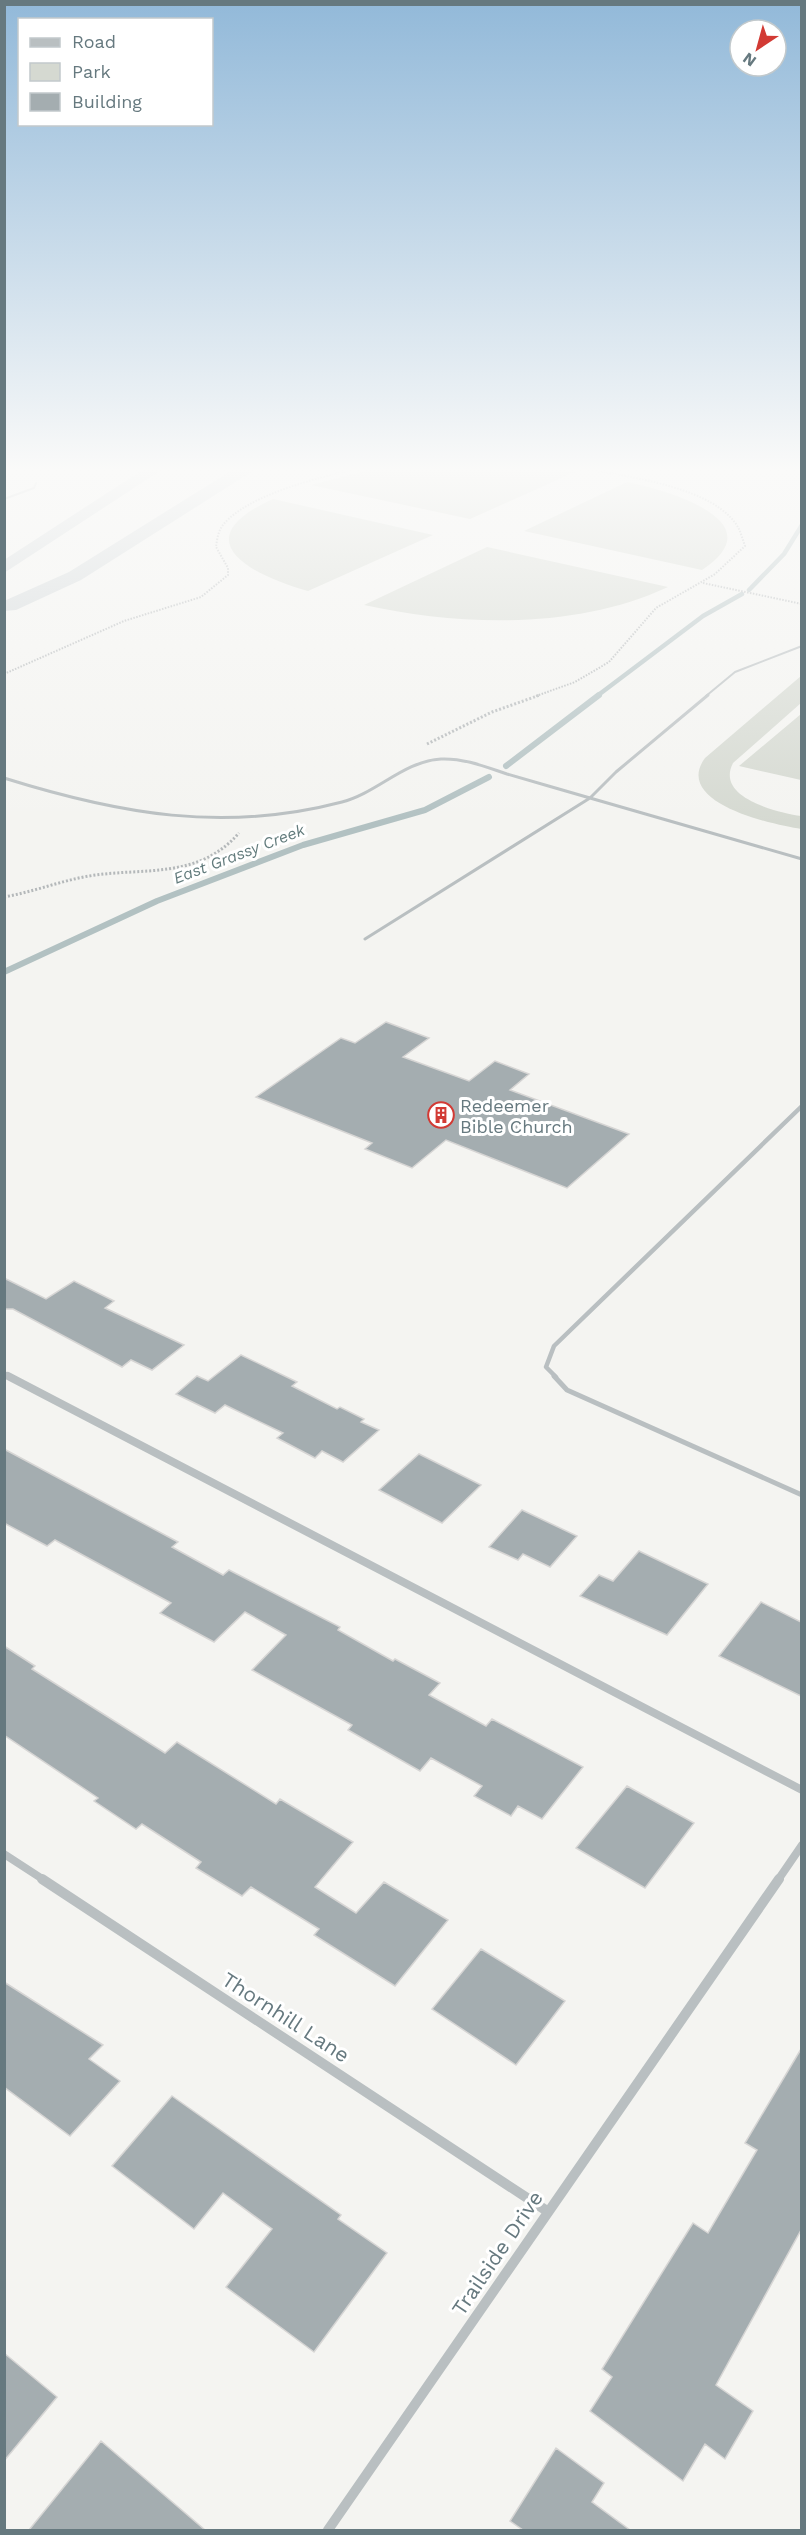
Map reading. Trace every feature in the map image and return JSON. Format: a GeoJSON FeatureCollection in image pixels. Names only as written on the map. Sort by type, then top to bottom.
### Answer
{"type":"FeatureCollection","features":[{"type":"Feature","properties":{"kind":"highway"},"geometry":{"type":"LineString","coordinates":[[7,607],[36,587]]}},
{"type":"Feature","properties":{"kind":"highway"},"geometry":{"type":"LineString","coordinates":[[7,607],[50,587]]}},
{"type":"Feature","properties":{"kind":"street"},"geometry":{"type":"LineString","coordinates":[[4,1374],[801,1790]]}},
{"type":"Feature","properties":{"kind":"street","name":"Trailside Drive"},"geometry":{"type":"LineString","coordinates":[[328,2530],[801,1845]]}},
{"type":"Feature","properties":{"kind":"street","name":"Thornhill Lane"},"geometry":{"type":"LineString","coordinates":[[4,1854],[547,2211]]}},
{"type":"Feature","properties":{"kind":"lane"},"geometry":{"type":"LineString","coordinates":[[365,939],[590,798],[616,772],[735,672],[801,646]]}},
{"type":"Feature","properties":{"kind":"lane"},"geometry":{"type":"LineString","coordinates":[[4,778],[66,799],[110,808],[153,815],[242,818],[309,811],[350,800],[378,788],[422,762],[443,759],[466,762],[801,859]]}},
{"type":"Feature","properties":{"kind":"lane"},"geometry":{"type":"LineString","coordinates":[[801,1106],[554,1346],[546,1367],[567,1390],[582,1398],[801,1495]]}},
{"type":"Feature","properties":{"kind":"path"},"geometry":{"type":"LineString","coordinates":[[4,674],[35,658],[124,621],[201,597],[213,587]]}},
{"type":"Feature","properties":{"kind":"path"},"geometry":{"type":"LineString","coordinates":[[425,745],[473,721],[513,704],[552,692],[598,669],[622,652],[642,620],[658,607],[693,587]]}},
{"type":"Feature","properties":{"kind":"path"},"geometry":{"type":"LineString","coordinates":[[726,587],[801,604]]}},
{"type":"Feature","properties":{"kind":"path"},"geometry":{"type":"LineString","coordinates":[[4,897],[28,894],[88,876],[183,867],[229,846],[243,825],[242,818]]}},
{"type":"Feature","properties":{"kind":"green space"},"geometry":{"type":"Polygon","coordinates":[[[296,587],[316,587],[308,591],[296,587]]]}},
{"type":"Feature","properties":{"kind":"green space"},"geometry":{"type":"Polygon","coordinates":[[[402,587],[667,587],[632,601],[595,611],[517,620],[439,617],[364,605],[402,587]]]}},
{"type":"Feature","properties":{"kind":"green space"},"geometry":{"type":"Polygon","coordinates":[[[801,676],[801,703],[733,763],[730,775],[733,785],[740,794],[751,801],[764,807],[801,816],[801,829],[770,823],[730,809],[702,788],[699,774],[705,758],[801,676]]]}},
{"type":"Feature","properties":{"kind":"green space"},"geometry":{"type":"Polygon","coordinates":[[[801,714],[801,780],[739,766],[801,714]]]}},
{"type":"Feature","properties":{"kind":"building","name":"Redeemer Bible Church"},"geometry":{"type":"Polygon","coordinates":[[[386,1022],[429,1038],[403,1057],[469,1081],[495,1061],[529,1074],[510,1090],[629,1134],[567,1188],[446,1140],[412,1168],[365,1149],[372,1143],[256,1097],[341,1038],[355,1043],[386,1022]]]}},
{"type":"Feature","properties":{"kind":"building"},"geometry":{"type":"Polygon","coordinates":[[[4,1278],[46,1299],[74,1281],[114,1301],[105,1308],[184,1345],[152,1370],[131,1360],[122,1367],[13,1309],[4,1309],[4,1278]]]}},
{"type":"Feature","properties":{"kind":"building"},"geometry":{"type":"Polygon","coordinates":[[[241,1355],[297,1382],[292,1386],[337,1409],[340,1407],[364,1419],[361,1422],[379,1430],[343,1462],[322,1451],[315,1458],[277,1438],[283,1433],[225,1405],[215,1413],[176,1394],[197,1376],[208,1381],[241,1355]]]}},
{"type":"Feature","properties":{"kind":"building"},"geometry":{"type":"Polygon","coordinates":[[[4,1449],[178,1542],[172,1547],[223,1575],[229,1570],[340,1627],[338,1630],[393,1661],[395,1659],[440,1683],[429,1695],[486,1726],[492,1719],[583,1767],[542,1819],[518,1806],[511,1816],[474,1796],[482,1786],[431,1758],[420,1771],[348,1730],[352,1725],[252,1670],[286,1635],[245,1612],[214,1642],[160,1613],[171,1603],[55,1540],[47,1546],[4,1523],[4,1449]]]}},
{"type":"Feature","properties":{"kind":"building"},"geometry":{"type":"Polygon","coordinates":[[[419,1454],[481,1485],[442,1523],[379,1490],[419,1454]]]}},
{"type":"Feature","properties":{"kind":"building"},"geometry":{"type":"Polygon","coordinates":[[[522,1510],[577,1536],[550,1567],[523,1554],[518,1560],[489,1547],[522,1510]]]}},
{"type":"Feature","properties":{"kind":"building"},"geometry":{"type":"Polygon","coordinates":[[[639,1551],[708,1584],[667,1635],[580,1596],[599,1575],[613,1581],[639,1551]]]}},
{"type":"Feature","properties":{"kind":"building"},"geometry":{"type":"Polygon","coordinates":[[[761,1602],[801,1622],[801,1696],[719,1656],[761,1602]]]}},
{"type":"Feature","properties":{"kind":"building"},"geometry":{"type":"Polygon","coordinates":[[[4,1646],[35,1666],[32,1669],[165,1753],[177,1742],[276,1804],[280,1799],[353,1842],[315,1887],[356,1913],[384,1882],[448,1920],[395,1986],[314,1935],[319,1929],[251,1887],[242,1896],[196,1868],[201,1862],[142,1824],[136,1829],[94,1801],[98,1798],[4,1735],[4,1646]]]}},
{"type":"Feature","properties":{"kind":"building"},"geometry":{"type":"Polygon","coordinates":[[[627,1786],[694,1823],[645,1888],[576,1848],[627,1786]]]}},
{"type":"Feature","properties":{"kind":"building"},"geometry":{"type":"Polygon","coordinates":[[[481,1949],[565,2001],[516,2065],[432,2009],[481,1949]]]}},
{"type":"Feature","properties":{"kind":"building"},"geometry":{"type":"Polygon","coordinates":[[[4,1982],[103,2045],[89,2059],[120,2081],[70,2136],[4,2087],[4,1982]]]}},
{"type":"Feature","properties":{"kind":"building"},"geometry":{"type":"Polygon","coordinates":[[[801,2049],[801,2230],[716,2385],[753,2411],[725,2459],[705,2444],[683,2481],[590,2411],[612,2377],[602,2369],[693,2223],[708,2233],[757,2150],[745,2143],[801,2049]]]}},
{"type":"Feature","properties":{"kind":"building"},"geometry":{"type":"Polygon","coordinates":[[[172,2096],[341,2215],[338,2219],[387,2253],[314,2352],[226,2287],[272,2229],[223,2193],[194,2229],[112,2166],[172,2096]]]}},
{"type":"Feature","properties":{"kind":"building"},"geometry":{"type":"Polygon","coordinates":[[[4,2353],[57,2397],[4,2461],[4,2353]]]}},
{"type":"Feature","properties":{"kind":"building"},"geometry":{"type":"Polygon","coordinates":[[[101,2441],[205,2530],[29,2530],[101,2441]]]}},
{"type":"Feature","properties":{"kind":"building"},"geometry":{"type":"Polygon","coordinates":[[[556,2448],[604,2483],[592,2502],[630,2530],[523,2530],[510,2521],[556,2448]]]}},
{"type":"Feature","properties":{"kind":"waterway","name":"East Grassy Creek"},"geometry":{"type":"LineString","coordinates":[[597,696],[703,616],[742,594]]}},
{"type":"Feature","properties":{"kind":"waterway","name":"East Grassy Creek"},"geometry":{"type":"LineString","coordinates":[[506,766],[599,695]]}},
{"type":"Feature","properties":{"kind":"waterway","name":"East Grassy Creek"},"geometry":{"type":"LineString","coordinates":[[4,972],[157,901],[303,845],[425,810],[489,777]]}},
{"type":"Feature","properties":{"kind":"place","name":"Redeemer Bible Church"},"geometry":{"type":"Point","coordinates":[441,1115]}}]}
